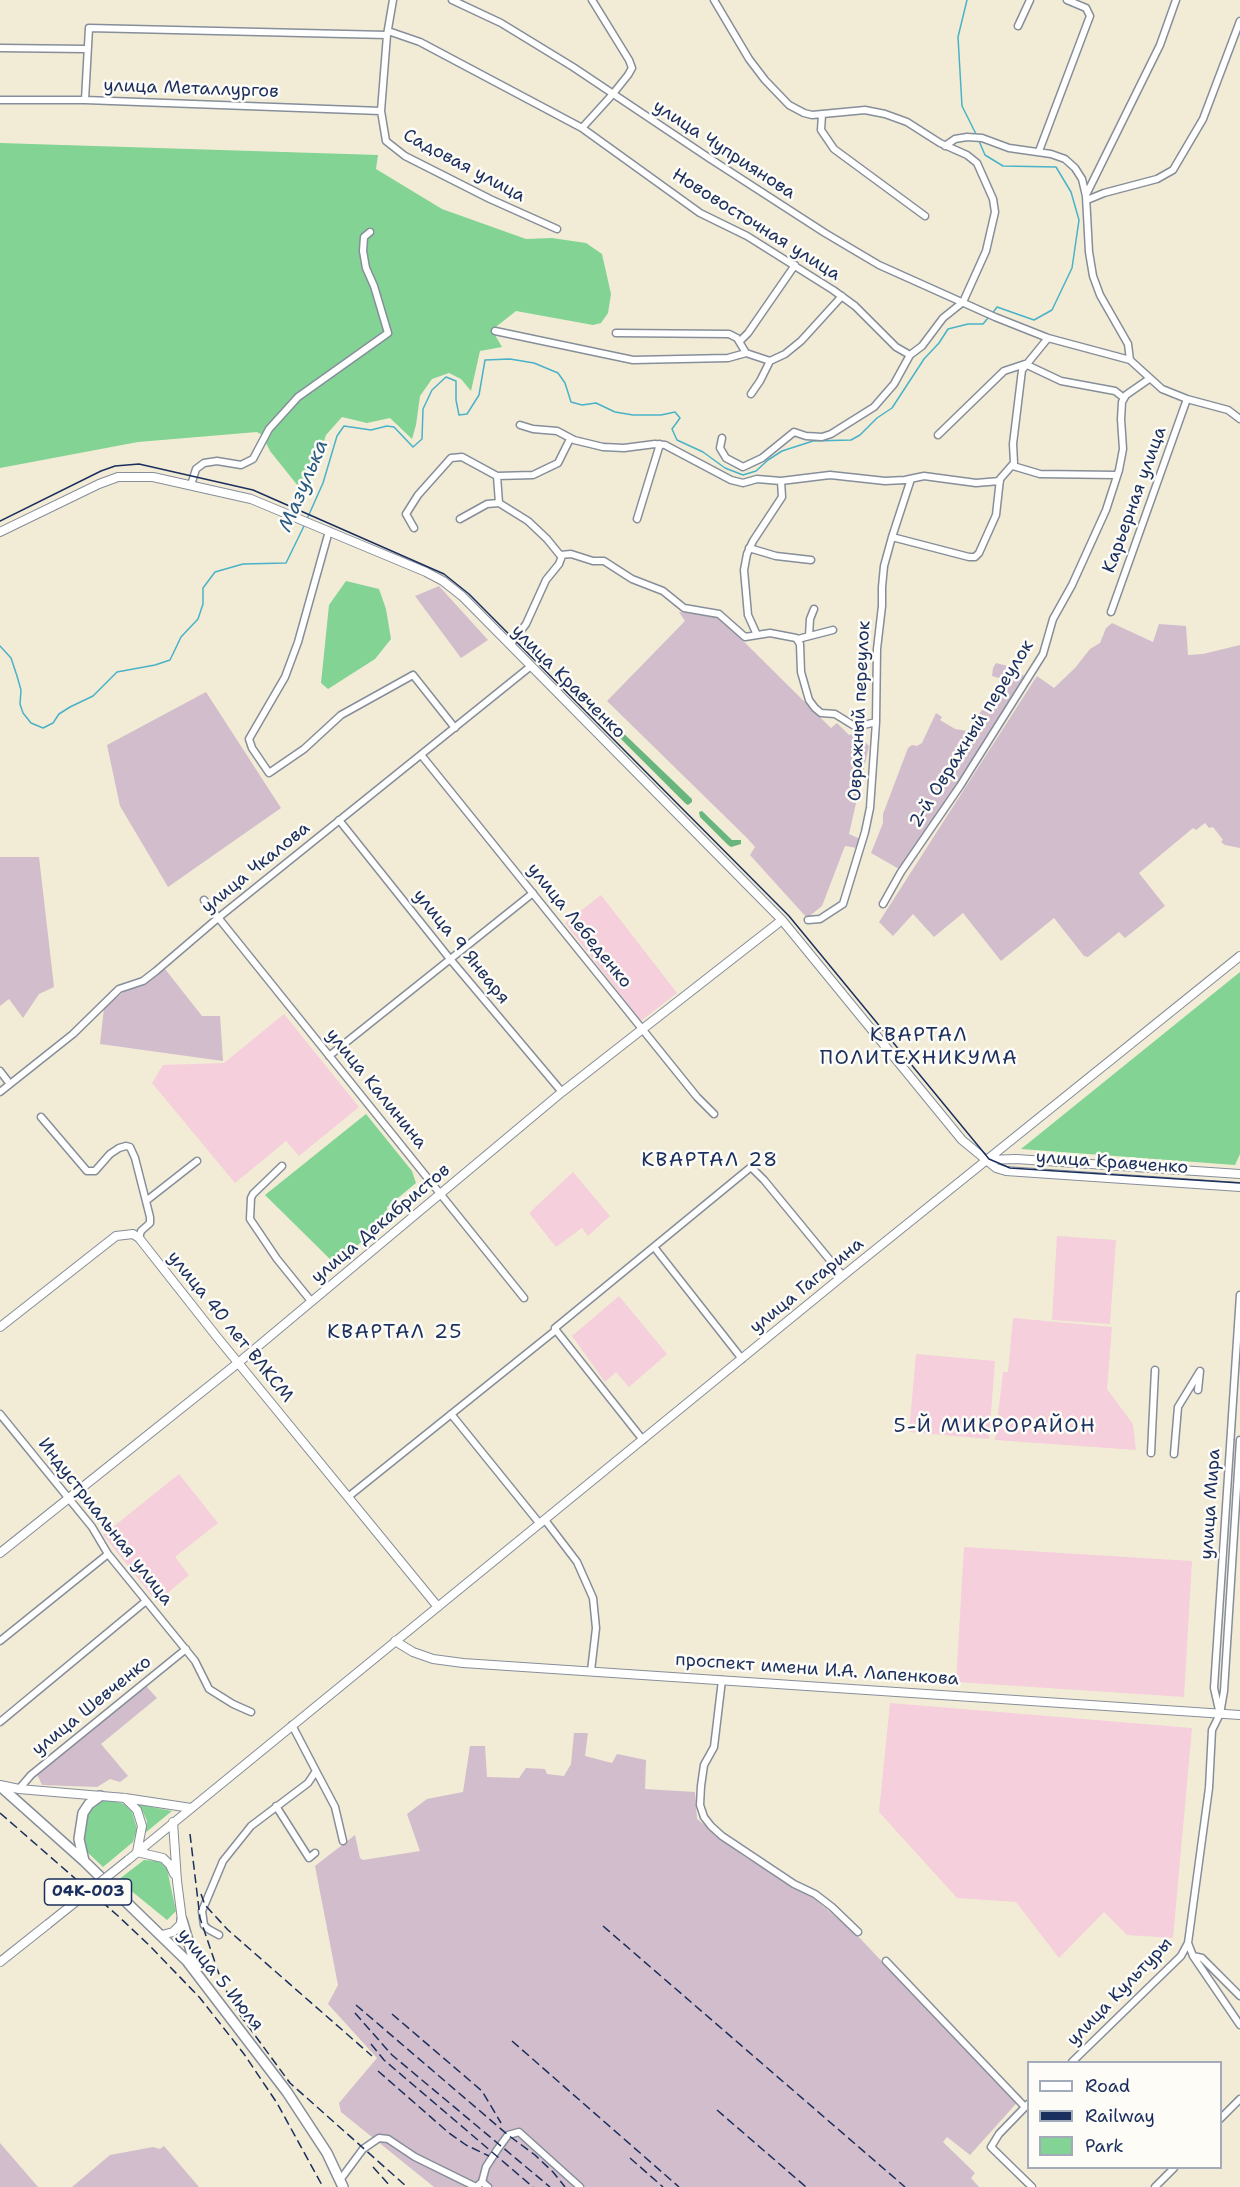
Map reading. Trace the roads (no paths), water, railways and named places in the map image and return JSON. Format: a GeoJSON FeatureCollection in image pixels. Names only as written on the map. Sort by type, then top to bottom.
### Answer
{"type":"FeatureCollection","features":[{"type":"Feature","properties":{"kind":"highway","name":"улица 5 Июля"},"geometry":{"type":"LineString","coordinates":[[0,1785],[84,1860],[187,1961],[287,2092],[327,2153],[341,2184]]}},
{"type":"Feature","properties":{"kind":"highway"},"geometry":{"type":"LineString","coordinates":[[84,1860],[79,1839],[83,1813],[89,1804],[100,1796]]}},
{"type":"Feature","properties":{"kind":"highway"},"geometry":{"type":"LineString","coordinates":[[182,1920],[200,1978]]}},
{"type":"Feature","properties":{"kind":"main road","name":"улица Кравченко"},"geometry":{"type":"LineString","coordinates":[[0,532],[118,477],[153,477],[251,499],[443,581],[462,596],[782,920],[962,1140],[996,1168],[1006,1171],[1240,1186]]}},
{"type":"Feature","properties":{"kind":"main road","name":"улица Декабристов"},"geometry":{"type":"LineString","coordinates":[[0,1553],[238,1363],[562,1092],[782,920]]}},
{"type":"Feature","properties":{"kind":"main road","name":"улица Гагарина"},"geometry":{"type":"LineString","coordinates":[[0,1962],[1240,956]]}},
{"type":"Feature","properties":{"kind":"main road","name":"улица Кравченко"},"geometry":{"type":"LineString","coordinates":[[987,1160],[1008,1159],[1240,1174]]}},
{"type":"Feature","properties":{"kind":"main road"},"geometry":{"type":"LineString","coordinates":[[0,1327],[116,1236],[132,1234],[139,1238]]}},
{"type":"Feature","properties":{"kind":"main road","name":"улица 40 лет ВЛКСМ"},"geometry":{"type":"LineString","coordinates":[[139,1238],[438,1607]]}},
{"type":"Feature","properties":{"kind":"main road","name":"проспект имени И.А. Лапенкова"},"geometry":{"type":"LineString","coordinates":[[395,1641],[413,1652],[433,1659],[1240,1715]]}},
{"type":"Feature","properties":{"kind":"main road"},"geometry":{"type":"LineString","coordinates":[[0,1785],[20,1789],[125,1798],[191,1808]]}},
{"type":"Feature","properties":{"kind":"main road"},"geometry":{"type":"LineString","coordinates":[[12,1797],[20,1789]]}},
{"type":"Feature","properties":{"kind":"main road"},"geometry":{"type":"LineString","coordinates":[[125,1798],[137,1810],[142,1827],[137,1852],[163,1858],[170,1865],[177,1881]]}},
{"type":"Feature","properties":{"kind":"main road"},"geometry":{"type":"LineString","coordinates":[[162,1935],[173,1932],[182,1920],[173,1822]]}},
{"type":"Feature","properties":{"kind":"street","name":"Садовая улица"},"geometry":{"type":"LineString","coordinates":[[393,0],[381,111],[386,141],[393,148],[490,199],[557,229]]}},
{"type":"Feature","properties":{"kind":"street","name":"улица Чуприянова"},"geometry":{"type":"LineString","coordinates":[[452,0],[501,23],[573,67],[612,95],[879,265],[1048,338]]}},
{"type":"Feature","properties":{"kind":"street"},"geometry":{"type":"LineString","coordinates":[[582,128],[631,71],[632,64],[592,0]]}},
{"type":"Feature","properties":{"kind":"street"},"geometry":{"type":"LineString","coordinates":[[714,0],[749,59],[782,98],[796,110],[822,115],[856,110],[885,114],[907,122],[945,146],[968,155],[977,163],[995,205],[993,226],[986,252],[963,302],[943,318],[922,346],[910,355],[887,393],[862,416],[822,437],[806,436],[794,432],[762,458],[743,467],[726,458],[720,448],[722,438]]}},
{"type":"Feature","properties":{"kind":"street"},"geometry":{"type":"LineString","coordinates":[[1018,26],[1030,0]]}},
{"type":"Feature","properties":{"kind":"street"},"geometry":{"type":"LineString","coordinates":[[1039,151],[1090,16],[1086,8],[1067,0]]}},
{"type":"Feature","properties":{"kind":"street"},"geometry":{"type":"LineString","coordinates":[[1086,198],[1160,45],[1176,0]]}},
{"type":"Feature","properties":{"kind":"street"},"geometry":{"type":"LineString","coordinates":[[1086,198],[1157,179],[1173,170],[1203,119],[1240,21]]}},
{"type":"Feature","properties":{"kind":"street","name":"Нововосточная улица"},"geometry":{"type":"LineString","coordinates":[[86,49],[89,28],[388,33],[407,36],[582,128],[700,213],[747,236],[842,296],[869,319],[896,347],[910,355]]}},
{"type":"Feature","properties":{"kind":"street"},"geometry":{"type":"LineString","coordinates":[[0,48],[86,49],[85,100]]}},
{"type":"Feature","properties":{"kind":"street","name":"улица Металлургов"},"geometry":{"type":"LineString","coordinates":[[0,100],[85,100],[381,111]]}},
{"type":"Feature","properties":{"kind":"street"},"geometry":{"type":"LineString","coordinates":[[822,115],[821,130],[834,149],[925,216]]}},
{"type":"Feature","properties":{"kind":"street"},"geometry":{"type":"LineString","coordinates":[[945,146],[955,139],[982,138],[1009,148],[1059,156],[1070,163],[1082,179],[1086,198],[1089,252],[1093,276],[1100,295],[1128,345],[1130,360]]}},
{"type":"Feature","properties":{"kind":"street"},"geometry":{"type":"LineString","coordinates":[[191,485],[196,469],[204,464],[217,461],[241,465],[253,459],[269,429],[298,397],[388,333],[374,286],[366,268],[363,251],[364,237],[370,232]]}},
{"type":"Feature","properties":{"kind":"street"},"geometry":{"type":"LineString","coordinates":[[740,341],[795,265]]}},
{"type":"Feature","properties":{"kind":"street"},"geometry":{"type":"LineString","coordinates":[[751,394],[770,361],[785,354],[801,341],[842,296]]}},
{"type":"Feature","properties":{"kind":"street"},"geometry":{"type":"LineString","coordinates":[[495,331],[633,360],[728,358],[746,353],[770,361]]}},
{"type":"Feature","properties":{"kind":"street"},"geometry":{"type":"LineString","coordinates":[[616,333],[729,334],[740,341],[746,353]]}},
{"type":"Feature","properties":{"kind":"street"},"geometry":{"type":"LineString","coordinates":[[892,537],[969,557],[975,557],[982,549],[996,515],[1000,481],[1013,466],[1013,444],[1022,370],[1048,338],[1130,360],[1162,389],[1234,413],[1240,419]]}},
{"type":"Feature","properties":{"kind":"street"},"geometry":{"type":"LineString","coordinates":[[938,435],[1004,370],[1025,364],[1061,381],[1115,391],[1124,398],[1149,379]]}},
{"type":"Feature","properties":{"kind":"street","name":"2-й Овражный переулок"},"geometry":{"type":"LineString","coordinates":[[883,904],[907,863],[1035,669],[1047,644],[1053,619],[1072,585],[1107,506],[1122,454],[1121,406],[1124,398]]}},
{"type":"Feature","properties":{"kind":"street","name":"Карьерная улица"},"geometry":{"type":"LineString","coordinates":[[1111,612],[1187,399]]}},
{"type":"Feature","properties":{"kind":"street"},"geometry":{"type":"LineString","coordinates":[[520,425],[533,429],[557,431],[570,439],[614,448],[660,444],[731,480],[743,483],[757,479],[781,481],[830,475],[885,480],[924,476],[976,483],[1000,481]]}},
{"type":"Feature","properties":{"kind":"street"},"geometry":{"type":"LineString","coordinates":[[414,528],[406,514],[418,495],[451,459],[462,457],[497,476],[533,475],[555,465],[560,460],[570,439]]}},
{"type":"Feature","properties":{"kind":"street"},"geometry":{"type":"LineString","coordinates":[[637,519],[660,444]]}},
{"type":"Feature","properties":{"kind":"street"},"geometry":{"type":"LineString","coordinates":[[1013,466],[1040,474],[1116,475]]}},
{"type":"Feature","properties":{"kind":"street"},"geometry":{"type":"LineString","coordinates":[[497,476],[499,503]]}},
{"type":"Feature","properties":{"kind":"street","name":"Овражный переулок"},"geometry":{"type":"LineString","coordinates":[[808,920],[820,919],[840,907],[846,900],[868,816],[876,722],[877,649],[884,566],[911,479]]}},
{"type":"Feature","properties":{"kind":"street"},"geometry":{"type":"LineString","coordinates":[[758,635],[748,615],[744,570],[749,548],[782,496],[781,481]]}},
{"type":"Feature","properties":{"kind":"street"},"geometry":{"type":"LineString","coordinates":[[460,519],[487,504],[499,503],[528,521],[562,556]]}},
{"type":"Feature","properties":{"kind":"street"},"geometry":{"type":"LineString","coordinates":[[329,531],[298,642],[285,676],[249,739],[252,748],[268,773],[304,749],[341,715],[413,675],[455,728]]}},
{"type":"Feature","properties":{"kind":"street"},"geometry":{"type":"LineString","coordinates":[[749,548],[776,556],[811,560]]}},
{"type":"Feature","properties":{"kind":"street"},"geometry":{"type":"LineString","coordinates":[[562,556],[571,554],[593,561],[604,561],[632,579],[663,591],[684,608],[719,614],[745,637],[774,633],[798,639],[833,630]]}},
{"type":"Feature","properties":{"kind":"street"},"geometry":{"type":"LineString","coordinates":[[510,645],[526,624],[546,580],[559,564],[562,556]]}},
{"type":"Feature","properties":{"kind":"street"},"geometry":{"type":"LineString","coordinates":[[809,636],[810,619],[814,609]]}},
{"type":"Feature","properties":{"kind":"street"},"geometry":{"type":"LineString","coordinates":[[798,639],[801,672],[809,700],[815,708],[824,714],[835,714],[856,727],[876,722]]}},
{"type":"Feature","properties":{"kind":"street","name":"улица Чкалова"},"geometry":{"type":"LineString","coordinates":[[0,1092],[73,1034],[119,989],[143,981],[531,666]]}},
{"type":"Feature","properties":{"kind":"street","name":"улица Лебеденко"},"geometry":{"type":"LineString","coordinates":[[422,756],[697,1097],[714,1114]]}},
{"type":"Feature","properties":{"kind":"street","name":"улица 9 Января"},"geometry":{"type":"LineString","coordinates":[[339,820],[450,959],[562,1092]]}},
{"type":"Feature","properties":{"kind":"street"},"geometry":{"type":"LineString","coordinates":[[329,1056],[533,893]]}},
{"type":"Feature","properties":{"kind":"street","name":"улица Калинина"},"geometry":{"type":"LineString","coordinates":[[204,900],[524,1298]]}},
{"type":"Feature","properties":{"kind":"street"},"geometry":{"type":"LineString","coordinates":[[0,1071],[10,1084]]}},
{"type":"Feature","properties":{"kind":"street"},"geometry":{"type":"LineString","coordinates":[[41,1117],[87,1172],[95,1171],[110,1154],[119,1148],[130,1147],[135,1158],[150,1222],[141,1231],[139,1238]]}},
{"type":"Feature","properties":{"kind":"street"},"geometry":{"type":"LineString","coordinates":[[1006,1171],[1008,1159]]}},
{"type":"Feature","properties":{"kind":"street"},"geometry":{"type":"LineString","coordinates":[[146,1201],[197,1161]]}},
{"type":"Feature","properties":{"kind":"street"},"geometry":{"type":"LineString","coordinates":[[1080,1163],[1080,1176]]}},
{"type":"Feature","properties":{"kind":"street"},"geometry":{"type":"LineString","coordinates":[[282,1166],[250,1198],[250,1220],[277,1259],[311,1301]]}},
{"type":"Feature","properties":{"kind":"street"},"geometry":{"type":"LineString","coordinates":[[348,1497],[751,1167],[843,1276]]}},
{"type":"Feature","properties":{"kind":"street"},"geometry":{"type":"LineString","coordinates":[[1180,1170],[1180,1183]]}},
{"type":"Feature","properties":{"kind":"street"},"geometry":{"type":"LineString","coordinates":[[1224,1173],[1224,1186]]}},
{"type":"Feature","properties":{"kind":"street"},"geometry":{"type":"LineString","coordinates":[[654,1247],[742,1359]]}},
{"type":"Feature","properties":{"kind":"street","name":"улица Мира"},"geometry":{"type":"LineString","coordinates":[[1220,1714],[1214,1688],[1240,1295]]}},
{"type":"Feature","properties":{"kind":"street"},"geometry":{"type":"LineString","coordinates":[[555,1328],[643,1440]]}},
{"type":"Feature","properties":{"kind":"street"},"geometry":{"type":"LineString","coordinates":[[1151,1453],[1155,1370]]}},
{"type":"Feature","properties":{"kind":"street"},"geometry":{"type":"LineString","coordinates":[[1174,1454],[1178,1407],[1200,1371],[1198,1390]]}},
{"type":"Feature","properties":{"kind":"street","name":"Индустриальная улица"},"geometry":{"type":"LineString","coordinates":[[0,1414],[92,1527],[108,1554],[186,1649],[209,1689],[251,1712]]}},
{"type":"Feature","properties":{"kind":"street"},"geometry":{"type":"LineString","coordinates":[[451,1414],[577,1562],[593,1598],[596,1628],[591,1671]]}},
{"type":"Feature","properties":{"kind":"street","name":"улица Мира"},"geometry":{"type":"LineString","coordinates":[[1240,1440],[1224,1690],[1220,1714],[1212,1731],[1209,1788],[1188,1942],[1193,1956],[1240,2025]]}},
{"type":"Feature","properties":{"kind":"street"},"geometry":{"type":"LineString","coordinates":[[1230,1456],[1239,1456]]}},
{"type":"Feature","properties":{"kind":"street"},"geometry":{"type":"LineString","coordinates":[[0,1641],[108,1554]]}},
{"type":"Feature","properties":{"kind":"street"},"geometry":{"type":"LineString","coordinates":[[1221,1574],[1231,1574]]}},
{"type":"Feature","properties":{"kind":"street"},"geometry":{"type":"LineString","coordinates":[[0,1722],[146,1601]]}},
{"type":"Feature","properties":{"kind":"street","name":"улица Шевченко"},"geometry":{"type":"LineString","coordinates":[[20,1789],[31,1775],[186,1649]]}},
{"type":"Feature","properties":{"kind":"street"},"geometry":{"type":"LineString","coordinates":[[722,1680],[714,1747],[704,1765],[701,1786],[700,1806],[704,1816],[711,1827],[722,1836],[794,1884],[815,1894],[858,1932]]}},
{"type":"Feature","properties":{"kind":"street"},"geometry":{"type":"LineString","coordinates":[[292,1725],[335,1808],[343,1841]]}},
{"type":"Feature","properties":{"kind":"street"},"geometry":{"type":"LineString","coordinates":[[219,1935],[204,1925],[202,1911],[223,1861],[251,1826],[308,1783],[316,1771]]}},
{"type":"Feature","properties":{"kind":"street"},"geometry":{"type":"LineString","coordinates":[[276,1806],[309,1858],[315,1853]]}},
{"type":"Feature","properties":{"kind":"street","name":"улица Культуры"},"geometry":{"type":"LineString","coordinates":[[1073,2061],[1181,1956],[1188,1942]]}},
{"type":"Feature","properties":{"kind":"street"},"geometry":{"type":"LineString","coordinates":[[1193,1956],[1202,1958],[1240,1996]]}},
{"type":"Feature","properties":{"kind":"street"},"geometry":{"type":"LineString","coordinates":[[886,1961],[1027,2106],[999,2134],[991,2147],[1032,2187]]}},
{"type":"Feature","properties":{"kind":"street"},"geometry":{"type":"LineString","coordinates":[[1222,2118],[1240,2099]]}},
{"type":"Feature","properties":{"kind":"street"},"geometry":{"type":"LineString","coordinates":[[341,2184],[363,2149],[379,2138],[388,2139],[415,2157],[476,2187],[485,2185],[486,2167],[508,2136],[519,2132],[580,2187]]}},
{"type":"Feature","properties":{"kind":"street"},"geometry":{"type":"LineString","coordinates":[[1155,2187],[1173,2169]]}},
{"type":"Feature","properties":{"kind":"waterway","name":"Мазулька"},"geometry":{"type":"LineString","coordinates":[[967,0],[958,37],[962,106],[976,134]]}},
{"type":"Feature","properties":{"kind":"waterway","name":"Мазулька"},"geometry":{"type":"LineString","coordinates":[[979,141],[985,155],[1003,166],[1056,167],[1071,192],[1079,220],[1072,268],[1052,310],[1034,320],[997,307],[992,314]]}},
{"type":"Feature","properties":{"kind":"waterway","name":"Мазулька"},"geometry":{"type":"LineString","coordinates":[[307,519],[323,483],[337,436],[344,426],[371,430],[387,426],[394,427],[413,447],[422,439],[423,409],[432,390],[446,377],[456,381],[459,415],[467,414],[479,395],[485,360],[510,359],[534,363],[558,373],[565,383],[571,402],[582,405],[596,403],[615,412],[633,415],[661,415],[675,412],[680,418],[672,429],[677,440],[703,452],[725,468],[743,475],[756,471],[782,451],[813,441],[851,440],[860,435],[877,418],[892,408],[924,359],[948,329],[968,324],[983,324],[988,318]]}},
{"type":"Feature","properties":{"kind":"waterway","name":"Мазулька"},"geometry":{"type":"LineString","coordinates":[[0,646],[11,658],[21,690],[20,704],[23,713],[31,723],[43,728],[53,723],[59,714],[93,696],[117,672],[170,660],[181,637],[198,619],[203,604],[203,588],[215,572],[243,564],[286,563],[305,524]]}},
{"type":"Feature","properties":{"kind":"tram line"},"geometry":{"type":"LineString","coordinates":[[0,521],[101,471],[115,466],[139,464],[253,490],[444,574],[469,594],[789,916],[989,1159],[1010,1168],[1240,1183]]}},
{"type":"Feature","properties":{"kind":"railway"},"geometry":{"type":"LineString","coordinates":[[0,1813],[117,1915],[200,1998],[244,2054],[277,2103],[323,2187]]}},
{"type":"Feature","properties":{"kind":"railway"},"geometry":{"type":"LineString","coordinates":[[190,1834],[200,1918],[222,1983],[240,2015],[290,2083],[407,2187]]}},
{"type":"Feature","properties":{"kind":"railway"},"geometry":{"type":"LineString","coordinates":[[201,1894],[205,1905],[228,1930],[372,2056]]}},
{"type":"Feature","properties":{"kind":"railway"},"geometry":{"type":"LineString","coordinates":[[603,1926],[905,2187]]}},
{"type":"Feature","properties":{"kind":"railway"},"geometry":{"type":"LineString","coordinates":[[356,2005],[508,2135],[535,2155],[565,2187]]}},
{"type":"Feature","properties":{"kind":"railway"},"geometry":{"type":"LineString","coordinates":[[355,2013],[392,2055],[550,2187]]}},
{"type":"Feature","properties":{"kind":"railway"},"geometry":{"type":"LineString","coordinates":[[392,2014],[482,2091],[501,2123]]}},
{"type":"Feature","properties":{"kind":"railway"},"geometry":{"type":"LineString","coordinates":[[512,2041],[679,2187]]}},
{"type":"Feature","properties":{"kind":"railway"},"geometry":{"type":"LineString","coordinates":[[371,2044],[384,2060],[533,2187]]}},
{"type":"Feature","properties":{"kind":"railway"},"geometry":{"type":"LineString","coordinates":[[378,2071],[449,2133],[466,2145],[489,2156]]}},
{"type":"Feature","properties":{"kind":"railway"},"geometry":{"type":"LineString","coordinates":[[717,2110],[806,2187]]}},
{"type":"Feature","properties":{"kind":"railway"},"geometry":{"type":"LineString","coordinates":[[630,2158],[663,2187]]}},
{"type":"Feature","properties":{"kind":"railway"},"geometry":{"type":"LineString","coordinates":[[373,2167],[391,2187]]}},
{"type":"Feature","properties":{"kind":"district","name":"КВАРТАЛ ПОЛИТЕХНИКУМА"},"geometry":{"type":"Point","coordinates":[919,1048]}},
{"type":"Feature","properties":{"kind":"district","name":"КВАРТАЛ 28"},"geometry":{"type":"Point","coordinates":[710,1161]}},
{"type":"Feature","properties":{"kind":"district","name":"КВАРТАЛ 25"},"geometry":{"type":"Point","coordinates":[395,1333]}},
{"type":"Feature","properties":{"kind":"district","name":"5-Й МИКРОРАЙОН"},"geometry":{"type":"Point","coordinates":[995,1427]}}]}
